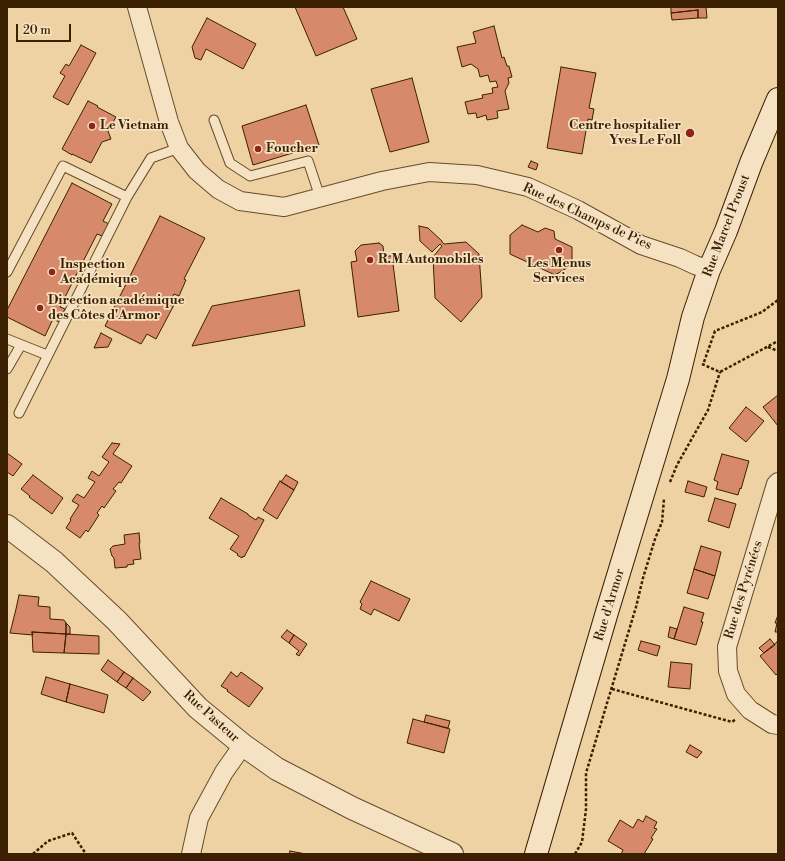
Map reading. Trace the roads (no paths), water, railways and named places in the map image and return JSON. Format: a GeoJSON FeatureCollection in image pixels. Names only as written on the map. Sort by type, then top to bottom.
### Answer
{"type":"FeatureCollection","features":[{"type":"Feature","properties":{"kind":"main road","name":"Rue Marcel Proust"},"geometry":{"type":"LineString","coordinates":[[683,356],[693,317],[709,270],[778,99]]}},
{"type":"Feature","properties":{"kind":"main road","name":"Rue d'Armor"},"geometry":{"type":"LineString","coordinates":[[536,854],[683,356]]}},
{"type":"Feature","properties":{"kind":"main road","name":"Rue Pasteur"},"geometry":{"type":"LineString","coordinates":[[7,526],[54,562],[117,621],[198,708],[243,745],[277,769],[352,808],[452,854]]}},
{"type":"Feature","properties":{"kind":"street","name":"Rue des Champs de Pies"},"geometry":{"type":"LineString","coordinates":[[137,7],[170,122],[179,148],[197,172],[218,189],[240,201],[284,207],[382,181],[429,172],[477,175],[528,187],[578,210],[641,245],[680,258],[709,270]]}},
{"type":"Feature","properties":{"kind":"street","name":"Rue des Pyrénées"},"geometry":{"type":"LineString","coordinates":[[778,482],[776,484],[727,647],[728,671],[736,694],[750,710],[772,724],[778,725]]}},
{"type":"Feature","properties":{"kind":"street"},"geometry":{"type":"LineString","coordinates":[[191,854],[199,818],[224,772],[243,745]]}},
{"type":"Feature","properties":{"kind":"lane"},"geometry":{"type":"LineString","coordinates":[[214,120],[230,163],[250,176],[308,161],[320,197]]}},
{"type":"Feature","properties":{"kind":"lane"},"geometry":{"type":"LineString","coordinates":[[19,413],[126,197],[151,158],[179,148]]}},
{"type":"Feature","properties":{"kind":"lane"},"geometry":{"type":"LineString","coordinates":[[7,272],[63,166],[126,197]]}},
{"type":"Feature","properties":{"kind":"lane"},"geometry":{"type":"LineString","coordinates":[[7,339],[47,355]]}},
{"type":"Feature","properties":{"kind":"lane"},"geometry":{"type":"LineString","coordinates":[[7,369],[21,345]]}},
{"type":"Feature","properties":{"kind":"place","name":"Le Vietnam"},"geometry":{"type":"Point","coordinates":[92,126]}},
{"type":"Feature","properties":{"kind":"place","name":"Centre hospitalier Yves Le Foll"},"geometry":{"type":"Point","coordinates":[690,133]}},
{"type":"Feature","properties":{"kind":"place","name":"Foucher"},"geometry":{"type":"Point","coordinates":[258,149]}},
{"type":"Feature","properties":{"kind":"place","name":"Les Menus Services"},"geometry":{"type":"Point","coordinates":[559,250]}},
{"type":"Feature","properties":{"kind":"place","name":"R.M Automobiles"},"geometry":{"type":"Point","coordinates":[370,260]}},
{"type":"Feature","properties":{"kind":"place","name":"Inspection Académique"},"geometry":{"type":"Point","coordinates":[52,272]}},
{"type":"Feature","properties":{"kind":"place","name":"Direction académique des Côtes d'Armor"},"geometry":{"type":"Point","coordinates":[40,308]}}]}
